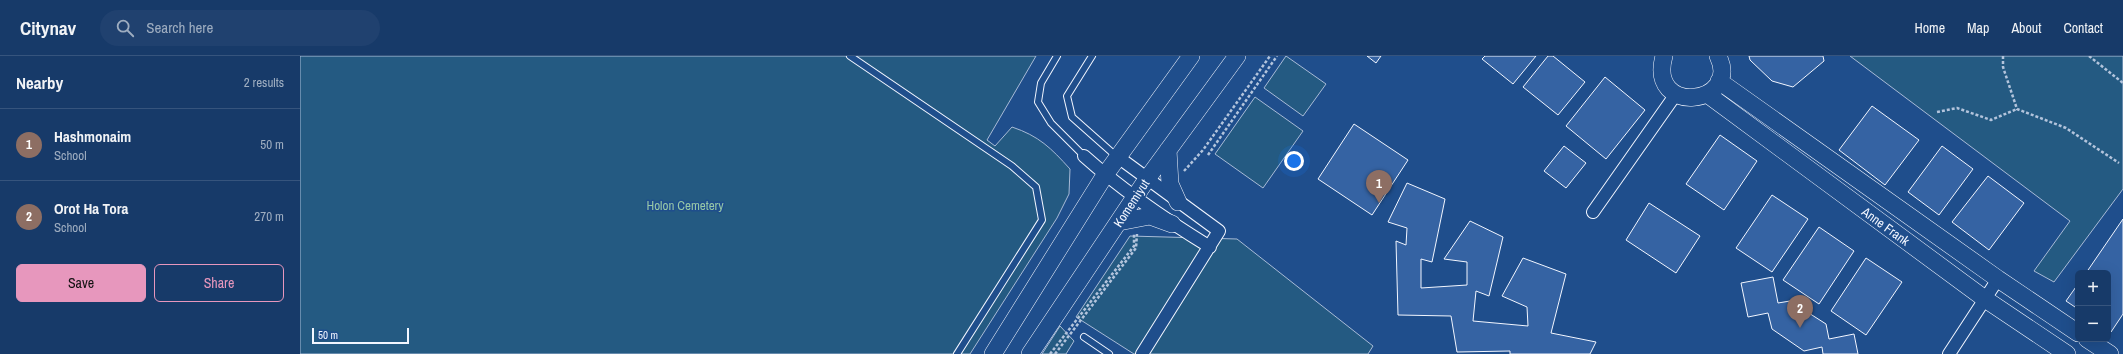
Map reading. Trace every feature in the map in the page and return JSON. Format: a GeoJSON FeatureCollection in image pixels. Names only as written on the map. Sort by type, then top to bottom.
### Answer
{"type":"FeatureCollection","features":[{"type":"Feature","properties":{"kind":"street"},"geometry":{"type":"LineString","coordinates":[[992,354],[1105,175],[1191,56]]}},
{"type":"Feature","properties":{"kind":"street","name":"Komemiyut"},"geometry":{"type":"LineString","coordinates":[[1030,354],[1131,220],[1136,197],[1147,179],[1237,56]]}},
{"type":"Feature","properties":{"kind":"street"},"geometry":{"type":"LineString","coordinates":[[1659,59],[1662,76],[1666,85],[1676,94],[1687,98],[1697,98],[1707,94],[1719,81],[1721,71],[1718,56]]}},
{"type":"Feature","properties":{"kind":"street","name":"Anne Frank"},"geometry":{"type":"LineString","coordinates":[[1719,81],[1998,279],[2075,331]]}},
{"type":"Feature","properties":{"kind":"street"},"geometry":{"type":"LineString","coordinates":[[1594,212],[1676,94]]}},
{"type":"Feature","properties":{"kind":"street","name":"Anne Frank"},"geometry":{"type":"LineString","coordinates":[[1707,94],[1985,300],[2067,354]]}},
{"type":"Feature","properties":{"kind":"street"},"geometry":{"type":"LineString","coordinates":[[1168,150],[1170,184],[1178,202]]}},
{"type":"Feature","properties":{"kind":"street"},"geometry":{"type":"LineString","coordinates":[[1084,156],[1105,175],[1172,224],[1210,246]]}},
{"type":"Feature","properties":{"kind":"street"},"geometry":{"type":"LineString","coordinates":[[1118,157],[1219,231],[1142,354]]}},
{"type":"Feature","properties":{"kind":"street"},"geometry":{"type":"LineString","coordinates":[[1131,220],[1150,216],[1172,224]]}},
{"type":"Feature","properties":{"kind":"street"},"geometry":{"type":"LineString","coordinates":[[1949,354],[1998,279]]}},
{"type":"Feature","properties":{"kind":"street"},"geometry":{"type":"LineString","coordinates":[[2092,342],[2110,354]]}},
{"type":"Feature","properties":{"kind":"lane"},"geometry":{"type":"LineString","coordinates":[[850,56],[1012,166],[1036,187],[1042,220],[957,354]]}},
{"type":"Feature","properties":{"kind":"lane"},"geometry":{"type":"LineString","coordinates":[[1057,56],[1041,83],[1038,102],[1051,124],[1084,156]]}},
{"type":"Feature","properties":{"kind":"lane"},"geometry":{"type":"LineString","coordinates":[[1092,56],[1067,96],[1072,117],[1118,157]]}},
{"type":"Feature","properties":{"kind":"lane"},"geometry":{"type":"LineString","coordinates":[[1084,337],[1109,354]]}},
{"type":"Feature","properties":{"kind":"path"},"geometry":{"type":"LineString","coordinates":[[1183,173],[1203,150],[1270,56]]}},
{"type":"Feature","properties":{"kind":"path"},"geometry":{"type":"LineString","coordinates":[[1208,155],[1277,56]]}},
{"type":"Feature","properties":{"kind":"path"},"geometry":{"type":"LineString","coordinates":[[2003,56],[2003,67],[2017,109]]}},
{"type":"Feature","properties":{"kind":"path"},"geometry":{"type":"LineString","coordinates":[[2089,56],[2123,83]]}},
{"type":"Feature","properties":{"kind":"path"},"geometry":{"type":"LineString","coordinates":[[1937,112],[1957,108],[1991,120],[2017,109],[2066,128],[2119,163]]}},
{"type":"Feature","properties":{"kind":"path"},"geometry":{"type":"LineString","coordinates":[[1050,354],[1134,246],[1131,220]]}},
{"type":"Feature","properties":{"kind":"path"},"geometry":{"type":"LineString","coordinates":[[1055,354],[1136,248],[1131,220]]}},
{"type":"Feature","properties":{"kind":"green space","name":"Holon Cemetery"},"geometry":{"type":"Polygon","coordinates":[[[300,56],[1036,56],[987,140],[995,146],[1012,127],[1030,134],[1057,155],[1070,169],[1069,194],[1057,218],[970,354],[300,354],[300,56]]]}},
{"type":"Feature","properties":{"kind":"green space"},"geometry":{"type":"Polygon","coordinates":[[[1286,56],[1326,84],[1303,116],[1264,88],[1286,56]]]}},
{"type":"Feature","properties":{"kind":"green space"},"geometry":{"type":"Polygon","coordinates":[[[1850,56],[2123,56],[2123,189],[2054,282],[2034,271],[2070,221],[1850,56]]]}},
{"type":"Feature","properties":{"kind":"green space"},"geometry":{"type":"Polygon","coordinates":[[[1255,97],[1303,131],[1263,188],[1215,154],[1255,97]]]}},
{"type":"Feature","properties":{"kind":"green space"},"geometry":{"type":"Polygon","coordinates":[[[1130,236],[1237,239],[1373,346],[1368,354],[1134,354],[1076,317],[1130,236]]]}},
{"type":"Feature","properties":{"kind":"green space"},"geometry":{"type":"Polygon","coordinates":[[[1060,326],[1074,341],[1066,354],[1042,354],[1060,326]]]}},
{"type":"Feature","properties":{"kind":"building"},"geometry":{"type":"Polygon","coordinates":[[[1367,56],[1381,56],[1376,63],[1367,56]]]}},
{"type":"Feature","properties":{"kind":"building"},"geometry":{"type":"Polygon","coordinates":[[[1485,56],[1536,56],[1513,84],[1482,59],[1485,56]]]}},
{"type":"Feature","properties":{"kind":"building"},"geometry":{"type":"Polygon","coordinates":[[[1548,56],[1553,56],[1585,82],[1558,115],[1523,87],[1548,56]]]}},
{"type":"Feature","properties":{"kind":"building"},"geometry":{"type":"Polygon","coordinates":[[[1749,56],[1823,56],[1824,61],[1793,87],[1772,81],[1750,60],[1749,56]]]}},
{"type":"Feature","properties":{"kind":"building"},"geometry":{"type":"Polygon","coordinates":[[[1605,77],[1645,110],[1606,159],[1566,126],[1605,77]]]}},
{"type":"Feature","properties":{"kind":"building"},"geometry":{"type":"Polygon","coordinates":[[[1872,106],[1919,140],[1885,185],[1839,150],[1872,106]]]}},
{"type":"Feature","properties":{"kind":"building"},"geometry":{"type":"Polygon","coordinates":[[[1354,124],[1408,160],[1372,215],[1318,179],[1354,124]]]}},
{"type":"Feature","properties":{"kind":"building"},"geometry":{"type":"Polygon","coordinates":[[[1720,135],[1757,161],[1724,210],[1686,184],[1720,135]]]}},
{"type":"Feature","properties":{"kind":"building"},"geometry":{"type":"Polygon","coordinates":[[[1564,146],[1586,163],[1566,188],[1544,171],[1564,146]]]}},
{"type":"Feature","properties":{"kind":"building"},"geometry":{"type":"Polygon","coordinates":[[[1942,146],[1973,169],[1939,215],[1908,192],[1942,146]]]}},
{"type":"Feature","properties":{"kind":"building"},"geometry":{"type":"Polygon","coordinates":[[[1988,176],[2024,203],[1989,250],[1952,222],[1988,176]]]}},
{"type":"Feature","properties":{"kind":"building"},"geometry":{"type":"Polygon","coordinates":[[[1407,183],[1445,199],[1432,262],[1421,259],[1421,288],[1467,285],[1467,262],[1444,259],[1470,221],[1503,237],[1489,296],[1476,291],[1473,321],[1528,326],[1527,307],[1502,296],[1523,258],[1566,274],[1551,333],[1596,342],[1590,354],[1510,354],[1510,351],[1457,352],[1451,316],[1398,315],[1396,241],[1406,245],[1407,228],[1388,222],[1407,183]]]}},
{"type":"Feature","properties":{"kind":"building"},"geometry":{"type":"Polygon","coordinates":[[[1772,195],[1808,219],[1772,272],[1736,248],[1772,195]]]}},
{"type":"Feature","properties":{"kind":"building"},"geometry":{"type":"Polygon","coordinates":[[[1649,203],[1700,236],[1676,273],[1626,240],[1649,203]]]}},
{"type":"Feature","properties":{"kind":"building"},"geometry":{"type":"Polygon","coordinates":[[[2123,219],[2123,314],[2111,332],[2111,270],[2088,270],[2123,219]]]}},
{"type":"Feature","properties":{"kind":"building"},"geometry":{"type":"Polygon","coordinates":[[[1819,227],[1854,251],[1819,304],[1783,280],[1819,227]]]}},
{"type":"Feature","properties":{"kind":"building"},"geometry":{"type":"Polygon","coordinates":[[[1866,258],[1902,282],[1866,335],[1831,311],[1866,258]]]}},
{"type":"Feature","properties":{"kind":"building"},"geometry":{"type":"Polygon","coordinates":[[[1773,277],[1778,303],[1790,301],[1826,324],[1829,339],[1854,334],[1858,354],[1823,354],[1822,347],[1804,351],[1772,329],[1768,313],[1748,317],[1741,283],[1773,277]]]}},
{"type":"Feature","properties":{"kind":"building"},"geometry":{"type":"Polygon","coordinates":[[[2075,288],[2075,307],[2066,301],[2075,288]]]}},
{"type":"Feature","properties":{"kind":"place","name":"Hashmonaim"},"geometry":{"type":"Point","coordinates":[1379,203]}},
{"type":"Feature","properties":{"kind":"place","name":"Orot Ha Tora"},"geometry":{"type":"Point","coordinates":[1800,328]}}]}
